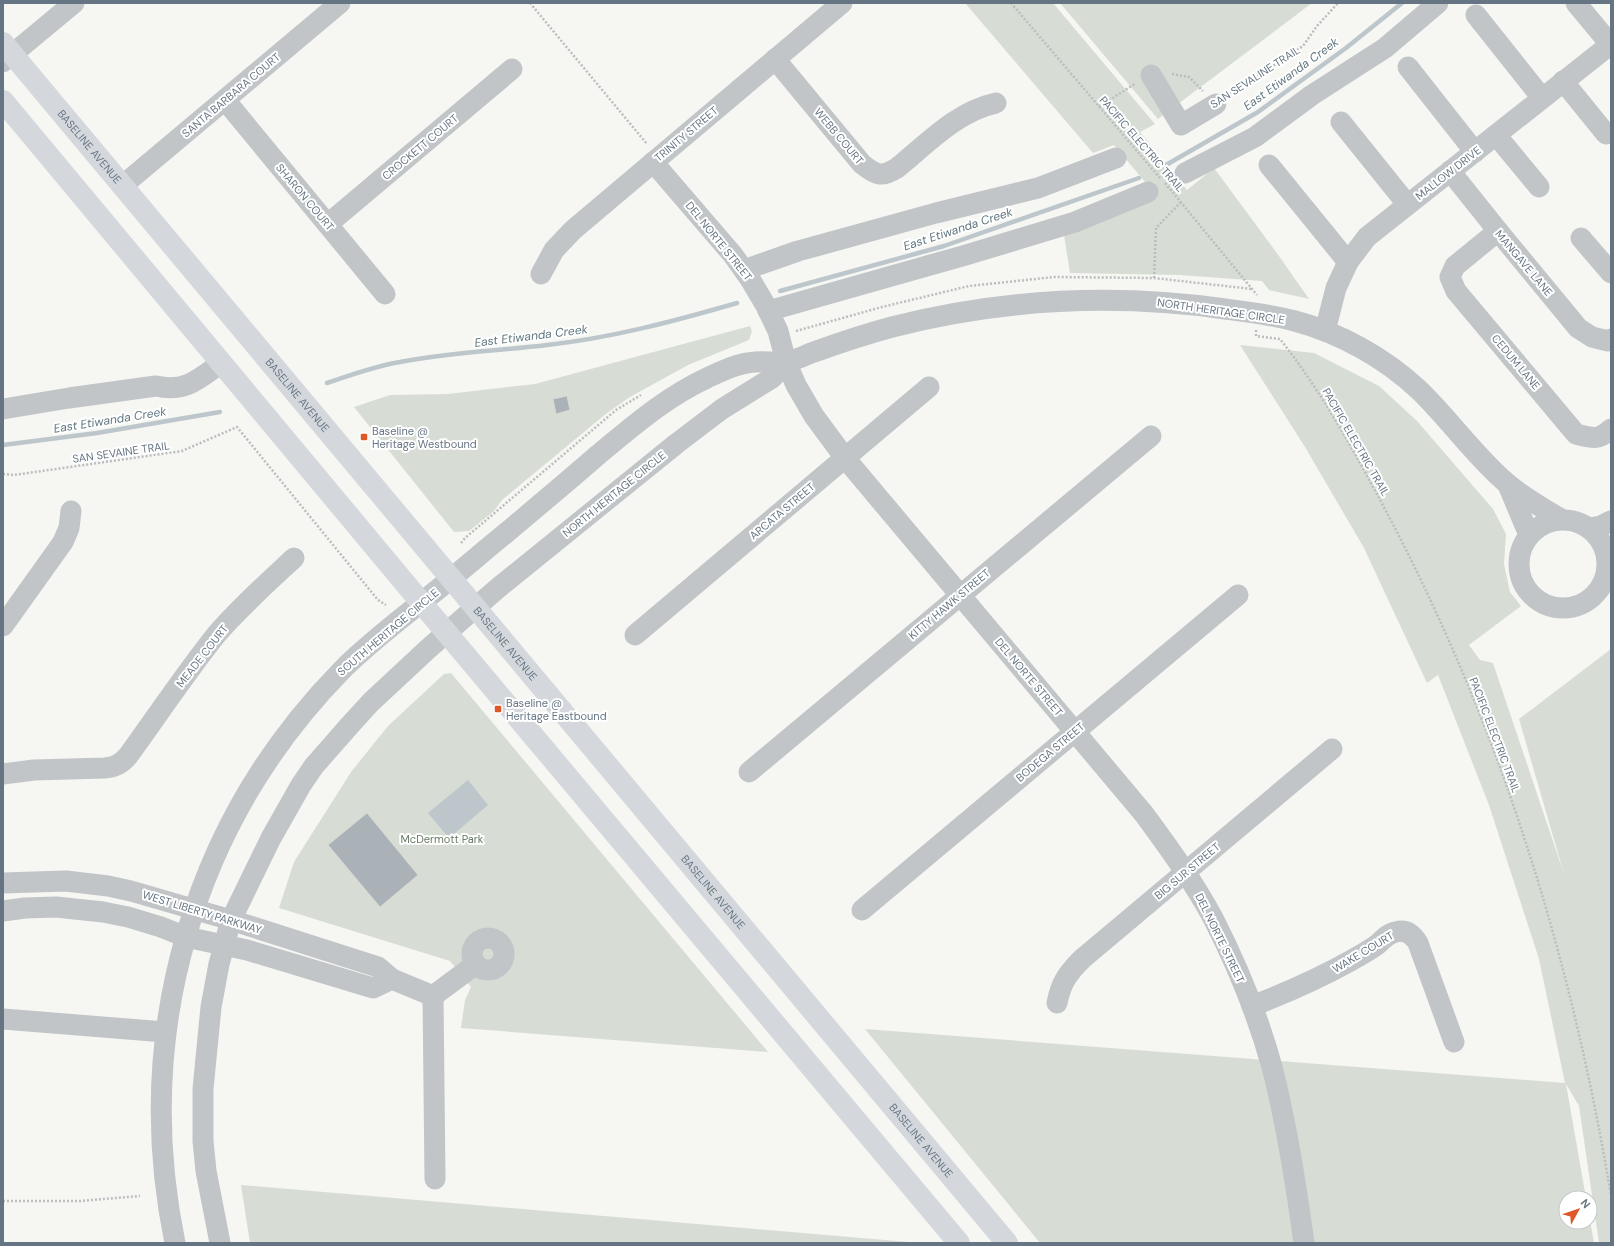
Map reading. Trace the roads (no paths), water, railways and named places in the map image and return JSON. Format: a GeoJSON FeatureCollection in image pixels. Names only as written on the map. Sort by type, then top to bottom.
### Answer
{"type":"FeatureCollection","features":[{"type":"Feature","properties":{"kind":"main road","name":"BASELINE AVENUE"},"geometry":{"type":"LineString","coordinates":[[6,53],[122,186],[1007,1243]]}},
{"type":"Feature","properties":{"kind":"main road"},"geometry":{"type":"LineString","coordinates":[[3,101],[959,1243]]}},
{"type":"Feature","properties":{"kind":"street"},"geometry":{"type":"LineString","coordinates":[[6,53],[74,3]]}},
{"type":"Feature","properties":{"kind":"street","name":"SANTA BARBARA COURT"},"geometry":{"type":"LineString","coordinates":[[122,186],[340,3]]}},
{"type":"Feature","properties":{"kind":"street","name":"TRINITY STREET"},"geometry":{"type":"LineString","coordinates":[[542,274],[554,250],[651,154],[775,59],[842,3]]}},
{"type":"Feature","properties":{"kind":"street"},"geometry":{"type":"LineString","coordinates":[[1185,173],[1255,137],[1312,95],[1386,48],[1438,3]]}},
{"type":"Feature","properties":{"kind":"street"},"geometry":{"type":"LineString","coordinates":[[1576,3],[1610,44]]}},
{"type":"Feature","properties":{"kind":"street"},"geometry":{"type":"LineString","coordinates":[[1476,15],[1542,98]]}},
{"type":"Feature","properties":{"kind":"street","name":"MALLOW DRIVE"},"geometry":{"type":"LineString","coordinates":[[1325,331],[1336,288],[1348,262],[1367,237],[1610,44]]}},
{"type":"Feature","properties":{"kind":"street","name":"WEBB COURT"},"geometry":{"type":"LineString","coordinates":[[775,59],[862,164],[878,175],[888,174],[897,168],[951,124],[966,114],[982,106],[996,103]]}},
{"type":"Feature","properties":{"kind":"street"},"geometry":{"type":"LineString","coordinates":[[1408,67],[1475,152]]}},
{"type":"Feature","properties":{"kind":"street","name":"CROCKETT COURT"},"geometry":{"type":"LineString","coordinates":[[328,224],[512,69]]}},
{"type":"Feature","properties":{"kind":"street","name":"SAN SEVALINE TRAIL"},"geometry":{"type":"LineString","coordinates":[[1151,75],[1181,125],[1216,104]]}},
{"type":"Feature","properties":{"kind":"street"},"geometry":{"type":"LineString","coordinates":[[1563,81],[1606,134]]}},
{"type":"Feature","properties":{"kind":"street","name":"SHARON COURT"},"geometry":{"type":"LineString","coordinates":[[225,100],[386,294]]}},
{"type":"Feature","properties":{"kind":"street"},"geometry":{"type":"LineString","coordinates":[[1341,122],[1407,204]]}},
{"type":"Feature","properties":{"kind":"street"},"geometry":{"type":"LineString","coordinates":[[1496,135],[1539,187]]}},
{"type":"Feature","properties":{"kind":"street"},"geometry":{"type":"LineString","coordinates":[[747,274],[821,245],[936,213],[1038,188],[1123,150]]}},
{"type":"Feature","properties":{"kind":"street","name":"DEL NORTE STREET"},"geometry":{"type":"LineString","coordinates":[[651,154],[747,274],[778,331],[786,362],[796,385],[814,416],[845,458],[1144,814],[1186,872],[1221,934],[1252,1006],[1272,1067],[1287,1130],[1304,1243]]}},
{"type":"Feature","properties":{"kind":"street"},"geometry":{"type":"LineString","coordinates":[[1269,165],[1348,262]]}},
{"type":"Feature","properties":{"kind":"street","name":"MANGAVE LANE"},"geometry":{"type":"LineString","coordinates":[[1450,171],[1578,328],[1592,337],[1610,340]]}},
{"type":"Feature","properties":{"kind":"street"},"geometry":{"type":"LineString","coordinates":[[767,309],[966,255],[1076,222],[1148,192]]}},
{"type":"Feature","properties":{"kind":"street","name":"CEDUM LANE"},"geometry":{"type":"LineString","coordinates":[[1498,231],[1455,266],[1450,277],[1456,291],[1576,434],[1590,437],[1606,433]]}},
{"type":"Feature","properties":{"kind":"street"},"geometry":{"type":"LineString","coordinates":[[1581,238],[1611,273]]}},
{"type":"Feature","properties":{"kind":"street","name":"NORTH HERITAGE CIRCLE"},"geometry":{"type":"LineString","coordinates":[[451,579],[638,422],[667,400],[697,383],[744,363],[758,361],[786,362],[888,328],[959,312],[1032,302],[1137,300],[1196,305],[1295,321],[1325,331],[1366,351],[1393,369],[1418,390],[1492,470],[1508,485]]}},
{"type":"Feature","properties":{"kind":"street","name":"NORTH HERITAGE CIRCLE"},"geometry":{"type":"LineString","coordinates":[[447,632],[682,439],[722,408],[772,378],[786,362]]}},
{"type":"Feature","properties":{"kind":"street"},"geometry":{"type":"LineString","coordinates":[[3,409],[156,386],[166,389],[191,385],[221,363]]}},
{"type":"Feature","properties":{"kind":"street","name":"ARCATA STREET"},"geometry":{"type":"LineString","coordinates":[[635,636],[929,387]]}},
{"type":"Feature","properties":{"kind":"street","name":"KITTY HAWK STREET"},"geometry":{"type":"LineString","coordinates":[[749,772],[960,594],[1151,436]]}},
{"type":"Feature","properties":{"kind":"street"},"geometry":{"type":"LineString","coordinates":[[1508,485],[1561,519],[1581,523],[1597,535],[1603,544],[1609,562],[1600,589],[1591,598],[1580,605],[1567,608],[1554,607],[1542,602],[1532,594],[1524,584],[1520,572],[1519,559],[1522,546],[1529,535],[1543,524],[1561,519]]}},
{"type":"Feature","properties":{"kind":"street"},"geometry":{"type":"LineString","coordinates":[[1508,485],[1529,535]]}},
{"type":"Feature","properties":{"kind":"street"},"geometry":{"type":"LineString","coordinates":[[3,626],[63,542],[69,528],[71,511]]}},
{"type":"Feature","properties":{"kind":"street"},"geometry":{"type":"LineString","coordinates":[[1589,528],[1601,526],[1611,521]]}},
{"type":"Feature","properties":{"kind":"street","name":"MEADE COURT"},"geometry":{"type":"LineString","coordinates":[[3,774],[34,770],[104,768],[121,764],[217,635],[248,601],[294,558]]}},
{"type":"Feature","properties":{"kind":"street","name":"SOUTH HERITAGE CIRCLE"},"geometry":{"type":"LineString","coordinates":[[175,1243],[167,1199],[161,1129],[161,1078],[165,1032],[171,995],[193,909],[226,832],[256,777],[282,740],[312,703],[346,666],[451,579]]}},
{"type":"Feature","properties":{"kind":"street","name":"BODEGA STREET"},"geometry":{"type":"LineString","coordinates":[[862,910],[1238,595]]}},
{"type":"Feature","properties":{"kind":"street"},"geometry":{"type":"LineString","coordinates":[[220,1243],[206,1171],[202,1118],[208,1031],[217,975],[232,920],[245,890],[280,822],[314,766],[371,702],[447,632]]}},
{"type":"Feature","properties":{"kind":"street","name":"BIG SUR STREET"},"geometry":{"type":"LineString","coordinates":[[1057,1003],[1062,982],[1071,969],[1332,749]]}},
{"type":"Feature","properties":{"kind":"street","name":"WEST LIBERTY PARKWAY"},"geometry":{"type":"LineString","coordinates":[[3,883],[47,881],[84,883],[131,891],[232,920],[378,967],[392,979],[433,996]]}},
{"type":"Feature","properties":{"kind":"street"},"geometry":{"type":"LineString","coordinates":[[3,911],[25,908],[56,907],[128,916],[161,926],[186,936],[224,946],[247,950],[373,988],[392,979]]}},
{"type":"Feature","properties":{"kind":"street","name":"WAKE COURT"},"geometry":{"type":"LineString","coordinates":[[1252,1006],[1324,976],[1366,952],[1388,935],[1394,932],[1402,931],[1414,937],[1418,943],[1454,1042]]}},
{"type":"Feature","properties":{"kind":"street"},"geometry":{"type":"LineString","coordinates":[[435,1179],[433,996],[476,964]]}},
{"type":"Feature","properties":{"kind":"street"},"geometry":{"type":"LineString","coordinates":[[3,1019],[165,1032]]}},
{"type":"Feature","properties":{"kind":"waterway","name":"East Etiwanda Creek"},"geometry":{"type":"LineString","coordinates":[[1166,165],[1258,112],[1346,48],[1402,3]]}},
{"type":"Feature","properties":{"kind":"waterway","name":"East Etiwanda Creek"},"geometry":{"type":"LineString","coordinates":[[780,291],[944,246],[1139,178]]}},
{"type":"Feature","properties":{"kind":"waterway","name":"East Etiwanda Creek"},"geometry":{"type":"LineString","coordinates":[[327,383],[372,368],[418,359],[547,345],[595,338],[667,322],[737,303]]}},
{"type":"Feature","properties":{"kind":"waterway","name":"East Etiwanda Creek"},"geometry":{"type":"LineString","coordinates":[[3,445],[97,433],[220,412]]}},
{"type":"Feature","properties":{"kind":"place","name":"Baseline @ Heritage Westbound"},"geometry":{"type":"Point","coordinates":[364,437]}},
{"type":"Feature","properties":{"kind":"place","name":"Baseline @ Heritage Eastbound"},"geometry":{"type":"Point","coordinates":[498,709]}},
{"type":"Feature","properties":{"kind":"park label","name":"McDermott Park"},"geometry":{"type":"Point","coordinates":[442,839]}}]}
